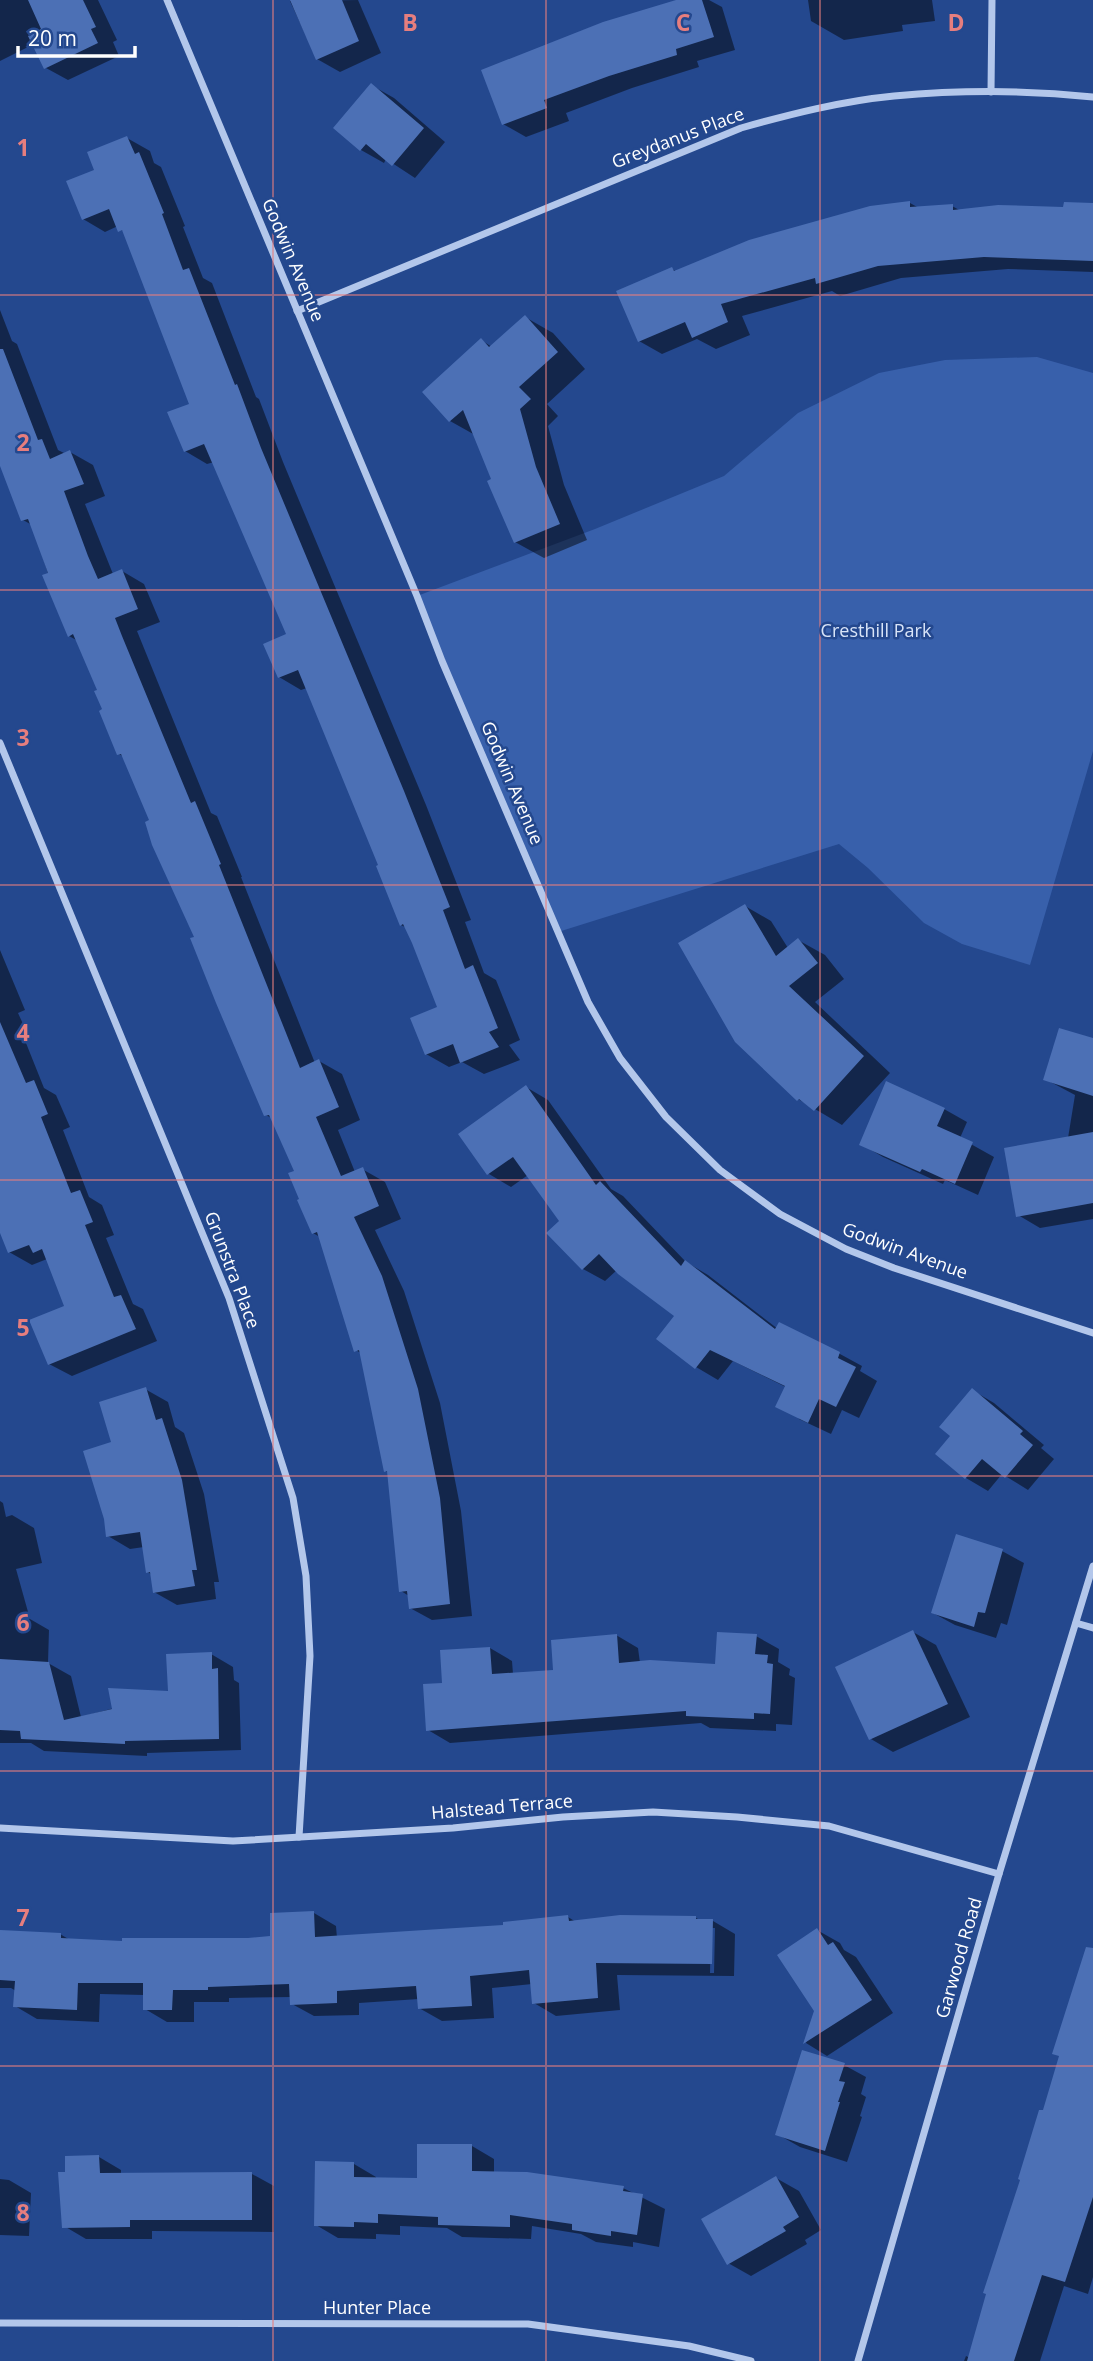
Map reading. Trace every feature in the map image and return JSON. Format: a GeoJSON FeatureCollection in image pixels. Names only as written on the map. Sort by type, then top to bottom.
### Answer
{"type":"FeatureCollection","features":[{"type":"Feature","properties":{"kind":"street","name":"Godwin Avenue"},"geometry":{"type":"LineString","coordinates":[[167,0],[588,1002],[620,1058],[659,1108],[720,1170],[780,1214],[846,1249],[894,1268],[1093,1333]]}},
{"type":"Feature","properties":{"kind":"street"},"geometry":{"type":"LineString","coordinates":[[990,92],[992,0]]}},
{"type":"Feature","properties":{"kind":"street","name":"Greydanus Place"},"geometry":{"type":"LineString","coordinates":[[297,311],[729,131],[804,111],[882,98],[990,92],[1049,92],[1093,97]]}},
{"type":"Feature","properties":{"kind":"street","name":"Grunstra Place"},"geometry":{"type":"LineString","coordinates":[[0,743],[229,1298],[293,1498],[306,1576],[310,1656],[299,1837]]}},
{"type":"Feature","properties":{"kind":"street","name":"Garwood Road"},"geometry":{"type":"LineString","coordinates":[[858,2361],[999,1874],[1093,1566]]}},
{"type":"Feature","properties":{"kind":"street"},"geometry":{"type":"LineString","coordinates":[[1076,1623],[1093,1628]]}},
{"type":"Feature","properties":{"kind":"street","name":"Halstead Terrace"},"geometry":{"type":"LineString","coordinates":[[0,1828],[233,1841],[453,1828],[563,1816],[664,1813],[829,1826],[999,1874]]}},
{"type":"Feature","properties":{"kind":"street","name":"Hunter Place"},"geometry":{"type":"LineString","coordinates":[[0,2323],[528,2324],[689,2346],[751,2361]]}},
{"type":"Feature","properties":{"kind":"green space","name":"Cresthill Park"},"geometry":{"type":"Polygon","coordinates":[[[1037,357],[1093,373],[1093,751],[1030,965],[962,944],[924,923],[868,868],[839,844],[558,932],[417,596],[595,529],[724,476],[798,413],[879,373],[945,360],[1037,357]]]}},
{"type":"Feature","properties":{"kind":"building"},"geometry":{"type":"Polygon","coordinates":[[[28,0],[83,0],[96,27],[91,29],[98,43],[44,69],[28,36],[41,29],[28,0]]]}},
{"type":"Feature","properties":{"kind":"building"},"geometry":{"type":"Polygon","coordinates":[[[290,0],[342,0],[359,41],[316,60],[290,0]]]}},
{"type":"Feature","properties":{"kind":"building"},"geometry":{"type":"Polygon","coordinates":[[[676,0],[702,0],[714,37],[676,49],[677,55],[544,100],[547,108],[502,125],[481,70],[603,22],[676,0]]]}},
{"type":"Feature","properties":{"kind":"building"},"geometry":{"type":"Polygon","coordinates":[[[371,83],[424,128],[392,166],[366,144],[360,151],[333,128],[371,83]]]}},
{"type":"Feature","properties":{"kind":"building"},"geometry":{"type":"Polygon","coordinates":[[[127,136],[135,154],[139,152],[164,213],[162,214],[183,270],[189,268],[404,791],[450,907],[443,910],[465,969],[473,965],[498,1028],[489,1032],[499,1047],[460,1063],[453,1044],[425,1055],[410,1018],[437,1007],[412,943],[403,924],[400,926],[376,866],[378,865],[298,670],[278,678],[263,644],[286,634],[204,444],[184,452],[167,412],[189,404],[122,230],[118,232],[109,209],[82,220],[66,181],[94,170],[87,152],[127,136]]]}},
{"type":"Feature","properties":{"kind":"building"},"geometry":{"type":"Polygon","coordinates":[[[910,201],[910,207],[953,204],[953,210],[998,205],[1063,207],[1064,202],[1093,203],[1093,261],[984,257],[878,266],[816,284],[815,278],[721,304],[728,322],[692,338],[685,322],[638,342],[616,291],[672,267],[674,271],[749,240],[870,206],[910,201]]]}},
{"type":"Feature","properties":{"kind":"building"},"geometry":{"type":"Polygon","coordinates":[[[525,315],[558,352],[519,387],[531,399],[520,409],[536,467],[560,524],[514,543],[487,481],[491,479],[463,410],[449,422],[422,392],[481,338],[489,347],[525,315]]]}},
{"type":"Feature","properties":{"kind":"building"},"geometry":{"type":"Polygon","coordinates":[[[0,349],[3,349],[38,440],[42,439],[50,459],[70,450],[84,484],[64,491],[88,556],[98,579],[122,569],[138,609],[115,618],[122,636],[191,803],[195,801],[221,864],[219,865],[300,1068],[319,1059],[339,1107],[316,1117],[341,1176],[363,1167],[379,1206],[354,1217],[382,1276],[418,1389],[440,1498],[450,1604],[409,1609],[407,1591],[399,1592],[387,1471],[384,1472],[359,1350],[354,1352],[317,1232],[312,1234],[297,1200],[299,1199],[288,1173],[294,1171],[269,1115],[264,1116],[216,1003],[190,938],[194,937],[152,845],[145,822],[149,820],[99,711],[102,709],[94,691],[97,690],[73,634],[68,637],[42,575],[48,573],[28,519],[21,521],[0,466],[0,349]]]}},
{"type":"Feature","properties":{"kind":"building"},"geometry":{"type":"Polygon","coordinates":[[[745,904],[776,956],[798,938],[818,963],[789,986],[864,1056],[814,1111],[799,1099],[797,1101],[735,1042],[678,943],[745,904]]]}},
{"type":"Feature","properties":{"kind":"building"},"geometry":{"type":"Polygon","coordinates":[[[0,1022],[26,1083],[34,1080],[48,1114],[41,1117],[71,1193],[80,1190],[93,1222],[85,1225],[114,1297],[121,1295],[136,1329],[48,1365],[29,1320],[64,1306],[42,1249],[33,1253],[29,1245],[8,1253],[0,1233],[0,1022]]]}},
{"type":"Feature","properties":{"kind":"building"},"geometry":{"type":"Polygon","coordinates":[[[1059,1028],[1093,1038],[1093,1096],[1043,1080],[1059,1028]]]}},
{"type":"Feature","properties":{"kind":"building"},"geometry":{"type":"Polygon","coordinates":[[[886,1081],[945,1108],[937,1126],[973,1142],[955,1184],[859,1145],[886,1081]]]}},
{"type":"Feature","properties":{"kind":"building"},"geometry":{"type":"Polygon","coordinates":[[[526,1085],[596,1185],[600,1181],[681,1266],[685,1260],[775,1329],[779,1322],[840,1352],[838,1358],[856,1367],[836,1407],[819,1399],[808,1423],[775,1407],[785,1386],[710,1350],[695,1369],[656,1339],[674,1316],[618,1274],[599,1254],[582,1270],[546,1233],[559,1221],[513,1157],[487,1175],[458,1134],[526,1085]]]}},
{"type":"Feature","properties":{"kind":"building"},"geometry":{"type":"Polygon","coordinates":[[[1093,1132],[1093,1203],[1016,1217],[1004,1148],[1093,1132]]]}},
{"type":"Feature","properties":{"kind":"building"},"geometry":{"type":"Polygon","coordinates":[[[146,1387],[156,1420],[162,1418],[182,1480],[197,1570],[192,1570],[195,1586],[153,1593],[150,1572],[146,1573],[140,1532],[106,1537],[104,1519],[83,1451],[111,1442],[99,1402],[146,1387]]]}},
{"type":"Feature","properties":{"kind":"building"},"geometry":{"type":"Polygon","coordinates":[[[972,1388],[1023,1431],[1020,1434],[1033,1445],[1005,1478],[982,1459],[965,1479],[935,1454],[950,1436],[939,1427],[972,1388]]]}},
{"type":"Feature","properties":{"kind":"building"},"geometry":{"type":"Polygon","coordinates":[[[956,1534],[1003,1549],[985,1613],[978,1612],[974,1627],[931,1613],[956,1534]]]}},
{"type":"Feature","properties":{"kind":"building"},"geometry":{"type":"Polygon","coordinates":[[[913,1630],[948,1704],[869,1740],[835,1667],[913,1630]]]}},
{"type":"Feature","properties":{"kind":"building"},"geometry":{"type":"Polygon","coordinates":[[[717,1632],[757,1634],[755,1654],[768,1655],[767,1663],[773,1664],[770,1714],[754,1713],[754,1719],[686,1716],[686,1711],[426,1731],[423,1684],[442,1683],[440,1650],[490,1647],[492,1674],[553,1670],[551,1640],[617,1634],[619,1663],[650,1660],[715,1664],[717,1632]]]}},
{"type":"Feature","properties":{"kind":"building"},"geometry":{"type":"Polygon","coordinates":[[[212,1652],[212,1669],[218,1668],[219,1739],[125,1741],[125,1744],[21,1739],[20,1731],[0,1730],[0,1659],[49,1662],[64,1720],[112,1709],[108,1688],[168,1691],[166,1654],[212,1652]]]}},
{"type":"Feature","properties":{"kind":"building"},"geometry":{"type":"Polygon","coordinates":[[[314,1911],[315,1937],[503,1925],[503,1922],[568,1915],[569,1921],[620,1915],[696,1916],[696,1919],[713,1919],[712,1964],[596,1963],[598,1998],[532,2004],[529,1970],[470,1976],[472,2006],[418,2009],[416,1986],[337,1991],[337,2003],[290,2005],[289,1984],[173,1990],[172,2010],[143,2010],[143,1983],[78,1983],[77,2010],[13,2007],[15,1981],[0,1980],[0,1930],[61,1933],[61,1938],[122,1941],[122,1938],[248,1938],[270,1936],[270,1913],[314,1911]]]}},
{"type":"Feature","properties":{"kind":"building"},"geometry":{"type":"Polygon","coordinates":[[[817,1928],[828,1945],[833,1942],[872,2000],[803,2044],[814,2011],[777,1955],[817,1928]]]}},
{"type":"Feature","properties":{"kind":"building"},"geometry":{"type":"Polygon","coordinates":[[[1086,1947],[1093,1948],[1093,2197],[1065,2282],[1042,2275],[1014,2361],[967,2361],[986,2294],[983,2293],[1020,2180],[1018,2179],[1039,2110],[1043,2110],[1059,2056],[1052,2054],[1086,1947]]]}},
{"type":"Feature","properties":{"kind":"building"},"geometry":{"type":"Polygon","coordinates":[[[802,2050],[845,2063],[839,2081],[845,2082],[825,2151],[775,2135],[802,2050]]]}},
{"type":"Feature","properties":{"kind":"building"},"geometry":{"type":"Polygon","coordinates":[[[417,2144],[472,2144],[472,2171],[527,2172],[624,2186],[623,2191],[643,2194],[637,2235],[611,2231],[611,2236],[572,2230],[572,2224],[510,2215],[510,2227],[438,2225],[438,2217],[378,2214],[378,2223],[354,2222],[354,2227],[314,2226],[315,2161],[354,2162],[354,2177],[417,2178],[417,2144]]]}},
{"type":"Feature","properties":{"kind":"building"},"geometry":{"type":"Polygon","coordinates":[[[99,2155],[100,2173],[252,2172],[252,2220],[130,2220],[130,2227],[62,2228],[58,2172],[65,2172],[65,2156],[99,2155]]]}},
{"type":"Feature","properties":{"kind":"building"},"geometry":{"type":"Polygon","coordinates":[[[776,2176],[799,2217],[783,2227],[786,2231],[727,2265],[701,2219],[776,2176]]]}}]}
